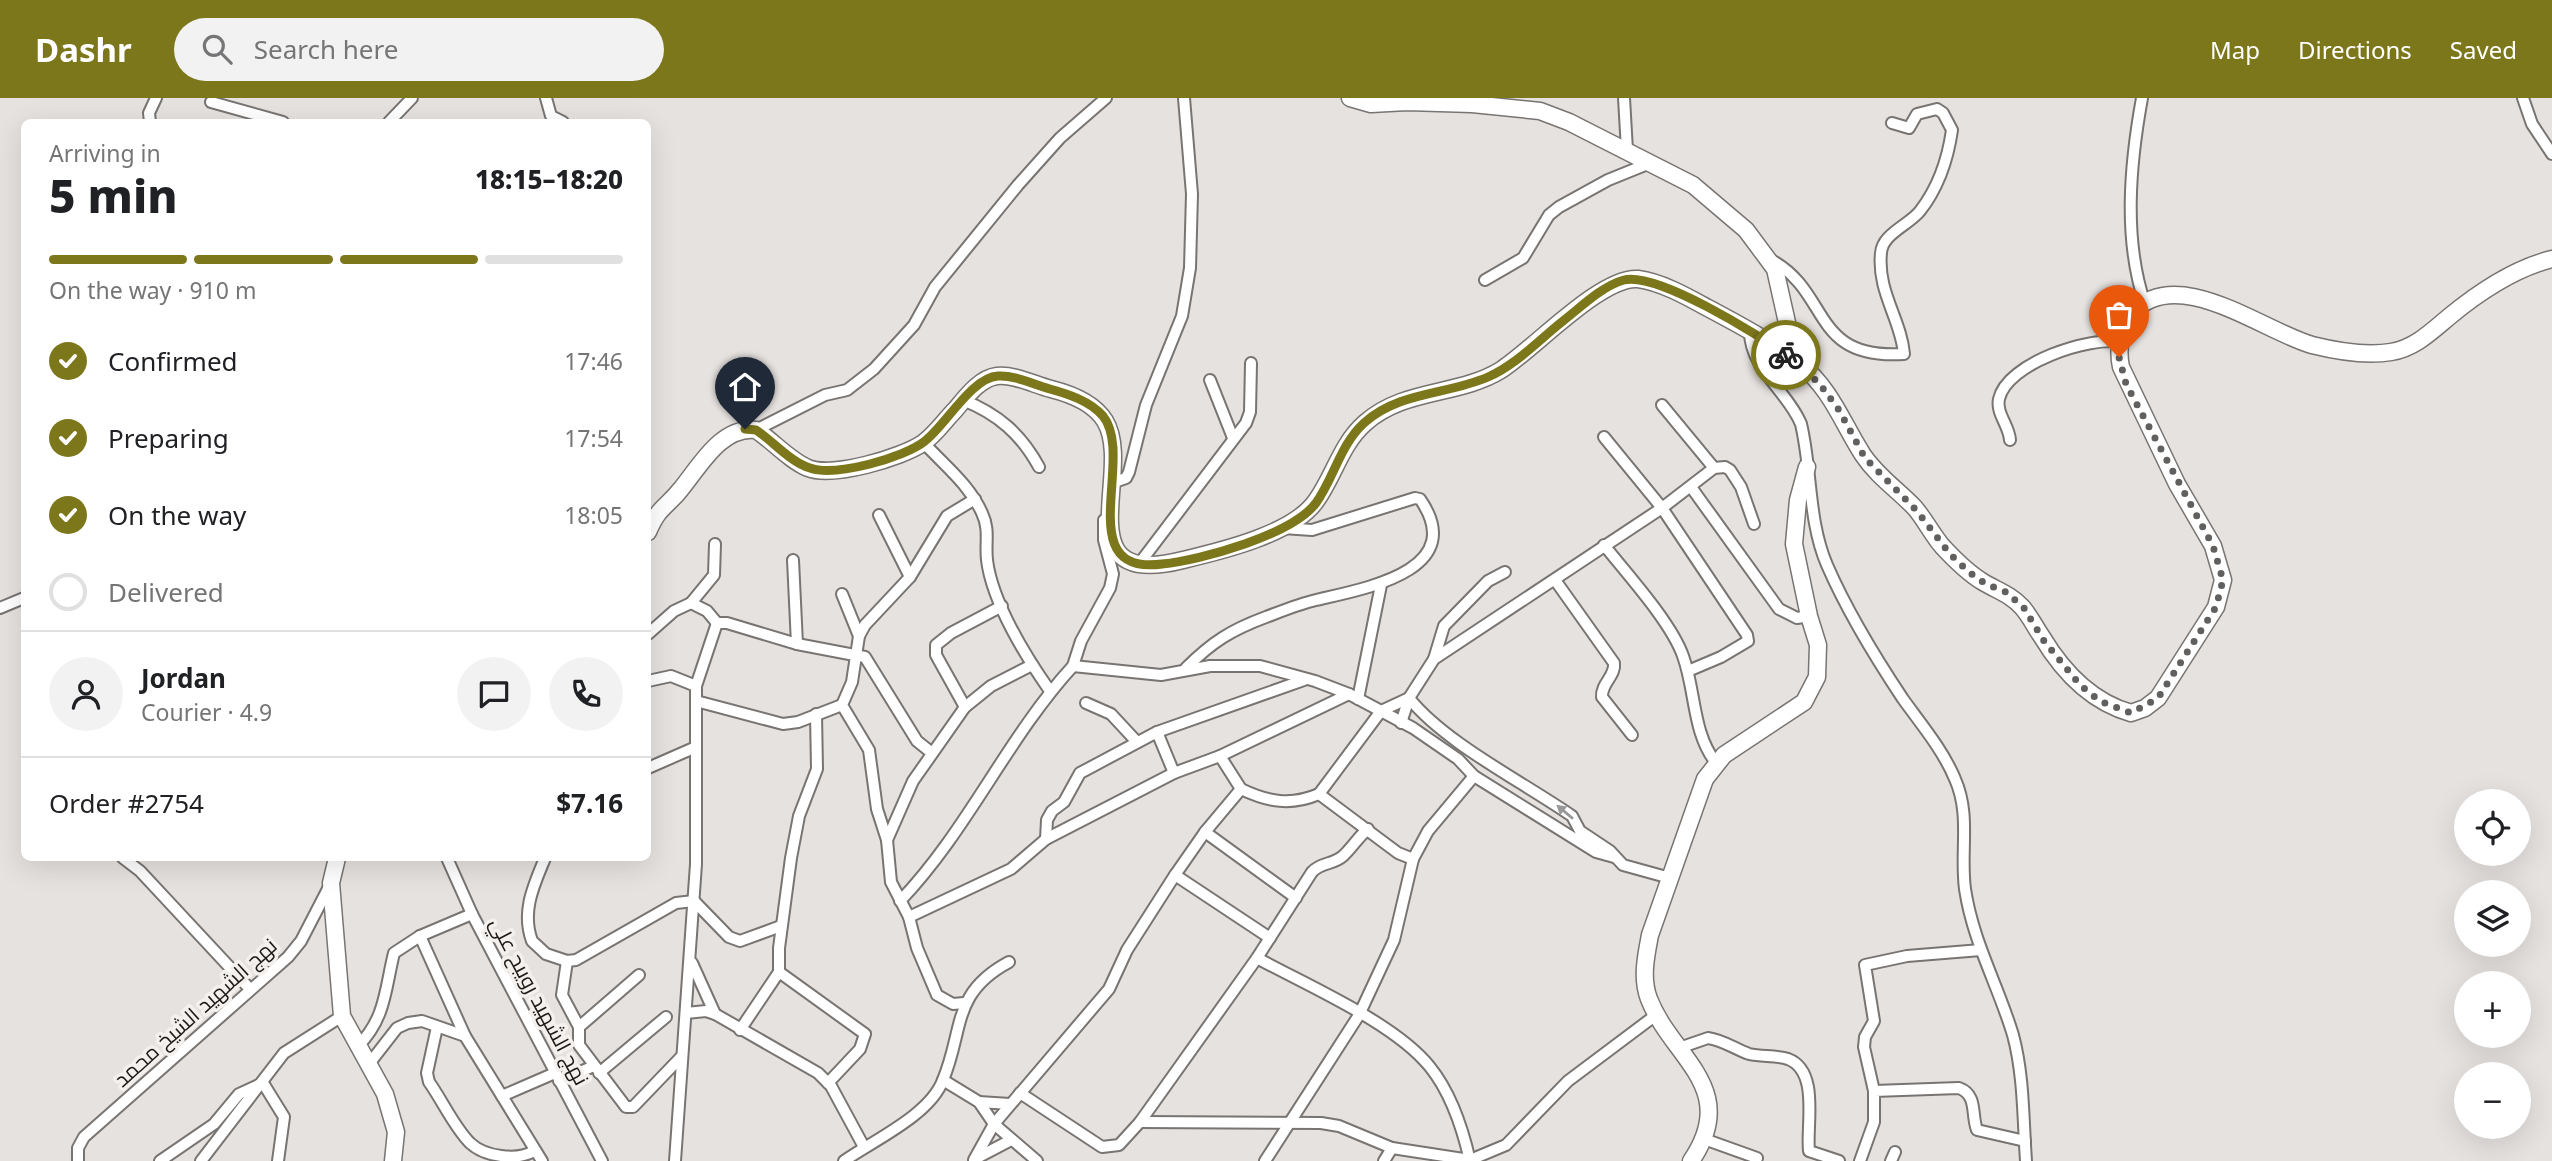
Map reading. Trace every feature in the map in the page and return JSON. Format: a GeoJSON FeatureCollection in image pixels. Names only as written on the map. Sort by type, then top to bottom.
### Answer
{"type":"FeatureCollection","features":[{"type":"Feature","properties":{"kind":"main road"},"geometry":{"type":"LineString","coordinates":[[1350,98],[1371,104],[1471,101],[1540,111],[1627,150],[1707,194],[1746,230],[1777,275],[1788,327],[1779,349]]}},
{"type":"Feature","properties":{"kind":"main road"},"geometry":{"type":"LineString","coordinates":[[651,525],[657,511],[680,491],[710,452],[734,432],[756,430],[806,468],[822,471],[866,464],[924,443],[981,382],[996,375],[1080,400],[1102,416],[1113,442],[1108,510],[1113,542],[1119,553],[1139,564],[1183,561],[1282,527],[1314,506],[1343,451],[1365,422],[1405,400],[1496,373],[1614,284],[1635,279],[1693,300],[1750,331],[1779,349],[1819,383],[1839,410],[1865,458],[1917,511],[1950,554],[1969,572],[1986,584],[2006,592],[2024,608],[2044,641],[2080,685],[2100,701],[2131,713],[2158,698],[2216,607],[2223,580],[2213,546],[2126,384],[2119,357],[2124,324],[2145,304],[2172,295],[2198,297],[2310,344],[2367,353],[2391,352],[2418,341],[2487,289],[2552,259]]}},
{"type":"Feature","properties":{"kind":"main road"},"geometry":{"type":"LineString","coordinates":[[1691,1161],[1709,1124],[1707,1102],[1697,1071],[1656,1014],[1646,986],[1646,956],[1650,935],[1704,779],[1716,763],[1804,702],[1817,677],[1819,659],[1794,544],[1801,484],[1807,467]]}},
{"type":"Feature","properties":{"kind":"main road"},"geometry":{"type":"LineString","coordinates":[[336,861],[331,883],[342,1016],[385,1094],[396,1132],[393,1161]]}},
{"type":"Feature","properties":{"kind":"street"},"geometry":{"type":"LineString","coordinates":[[150,119],[149,113],[156,98]]}},
{"type":"Feature","properties":{"kind":"street"},"geometry":{"type":"LineString","coordinates":[[392,119],[412,98]]}},
{"type":"Feature","properties":{"kind":"street"},"geometry":{"type":"LineString","coordinates":[[545,98],[551,116],[557,119]]}},
{"type":"Feature","properties":{"kind":"street"},"geometry":{"type":"LineString","coordinates":[[756,430],[825,395],[847,390],[874,369],[914,325],[935,287],[1018,185],[1060,138],[1106,98]]}},
{"type":"Feature","properties":{"kind":"street"},"geometry":{"type":"LineString","coordinates":[[1112,483],[1126,478],[1129,472],[1146,405],[1182,316],[1190,268],[1192,194],[1184,98]]}},
{"type":"Feature","properties":{"kind":"street"},"geometry":{"type":"LineString","coordinates":[[1623,98],[1627,150]]}},
{"type":"Feature","properties":{"kind":"street"},"geometry":{"type":"LineString","coordinates":[[2142,98],[2131,237],[2138,283],[2145,304]]}},
{"type":"Feature","properties":{"kind":"street"},"geometry":{"type":"LineString","coordinates":[[2523,98],[2532,124],[2552,154]]}},
{"type":"Feature","properties":{"kind":"street"},"geometry":{"type":"LineString","coordinates":[[211,102],[272,119]]}},
{"type":"Feature","properties":{"kind":"street"},"geometry":{"type":"LineString","coordinates":[[1767,258],[1794,278],[1828,326],[1846,344],[1862,352],[1904,354],[1885,298],[1880,254],[1883,243],[1918,213],[1931,194],[1942,173],[1952,130],[1943,113],[1937,109],[1917,114],[1909,128],[1892,123]]}},
{"type":"Feature","properties":{"kind":"street"},"geometry":{"type":"LineString","coordinates":[[1485,280],[1523,258],[1549,215],[1559,207],[1608,180],[1650,163]]}},
{"type":"Feature","properties":{"kind":"street"},"geometry":{"type":"LineString","coordinates":[[1750,331],[1753,354],[1795,409],[1805,442],[1818,536],[1827,564],[1851,613],[1900,695],[1944,757],[1961,793],[1965,828],[1965,888],[1981,950],[2017,1053],[2026,1161]]}},
{"type":"Feature","properties":{"kind":"street"},"geometry":{"type":"LineString","coordinates":[[2010,440],[2009,426],[2000,414],[1998,403],[2008,382],[2027,366],[2058,353],[2104,339],[2121,341]]}},
{"type":"Feature","properties":{"kind":"street"},"geometry":{"type":"LineString","coordinates":[[1139,564],[1248,417],[1251,363]]}},
{"type":"Feature","properties":{"kind":"street"},"geometry":{"type":"LineString","coordinates":[[1210,380],[1233,438]]}},
{"type":"Feature","properties":{"kind":"street"},"geometry":{"type":"LineString","coordinates":[[963,400],[1004,422],[1038,467]]}},
{"type":"Feature","properties":{"kind":"street"},"geometry":{"type":"LineString","coordinates":[[1662,405],[1714,468]]}},
{"type":"Feature","properties":{"kind":"street"},"geometry":{"type":"LineString","coordinates":[[1604,437],[1662,508],[1731,608],[1748,641],[1721,657],[1688,671]]}},
{"type":"Feature","properties":{"kind":"street"},"geometry":{"type":"LineString","coordinates":[[924,443],[975,499],[989,530],[987,559],[1002,606],[1032,665],[1050,691]]}},
{"type":"Feature","properties":{"kind":"street"},"geometry":{"type":"LineString","coordinates":[[1434,659],[1662,508],[1714,468],[1724,467],[1733,473],[1754,524]]}},
{"type":"Feature","properties":{"kind":"street"},"geometry":{"type":"LineString","coordinates":[[1691,487],[1779,608],[1797,618],[1809,616]]}},
{"type":"Feature","properties":{"kind":"street"},"geometry":{"type":"LineString","coordinates":[[1186,668],[1215,640],[1255,621],[1312,601],[1381,585],[1414,566],[1427,554],[1433,542],[1428,513],[1420,499],[1412,498],[1311,530],[1282,527]]}},
{"type":"Feature","properties":{"kind":"street"},"geometry":{"type":"LineString","coordinates":[[859,636],[874,612],[909,577],[947,516],[975,499]]}},
{"type":"Feature","properties":{"kind":"street"},"geometry":{"type":"LineString","coordinates":[[900,901],[935,860],[1050,691],[1073,666],[1081,641],[1110,588],[1112,563],[1104,531],[1108,510]]}},
{"type":"Feature","properties":{"kind":"street"},"geometry":{"type":"LineString","coordinates":[[879,515],[909,577]]}},
{"type":"Feature","properties":{"kind":"street"},"geometry":{"type":"LineString","coordinates":[[651,629],[674,611],[691,603],[713,575],[715,544]]}},
{"type":"Feature","properties":{"kind":"street"},"geometry":{"type":"LineString","coordinates":[[1604,545],[1674,639],[1688,671],[1699,734],[1705,749],[1716,763]]}},
{"type":"Feature","properties":{"kind":"street"},"geometry":{"type":"LineString","coordinates":[[793,560],[797,645]]}},
{"type":"Feature","properties":{"kind":"street"},"geometry":{"type":"LineString","coordinates":[[1401,723],[1409,698],[1434,659],[1444,626],[1488,581],[1505,572]]}},
{"type":"Feature","properties":{"kind":"street"},"geometry":{"type":"LineString","coordinates":[[1555,580],[1615,666],[1603,684],[1602,697],[1632,735]]}},
{"type":"Feature","properties":{"kind":"street"},"geometry":{"type":"LineString","coordinates":[[1354,696],[1381,585]]}},
{"type":"Feature","properties":{"kind":"street"},"geometry":{"type":"LineString","coordinates":[[696,701],[783,724],[798,722],[842,705],[852,682],[859,636],[842,594]]}},
{"type":"Feature","properties":{"kind":"street"},"geometry":{"type":"LineString","coordinates":[[0,608],[12,600],[21,598]]}},
{"type":"Feature","properties":{"kind":"street"},"geometry":{"type":"LineString","coordinates":[[691,603],[707,611],[717,622],[727,622],[797,645],[858,654],[872,664],[917,741],[932,753]]}},
{"type":"Feature","properties":{"kind":"street"},"geometry":{"type":"LineString","coordinates":[[965,707],[936,655],[936,645],[951,633],[1002,606]]}},
{"type":"Feature","properties":{"kind":"street"},"geometry":{"type":"LineString","coordinates":[[675,1161],[691,962],[697,836],[696,686],[717,622]]}},
{"type":"Feature","properties":{"kind":"street"},"geometry":{"type":"LineString","coordinates":[[887,840],[914,781],[965,707],[991,686],[1032,665]]}},
{"type":"Feature","properties":{"kind":"street"},"geometry":{"type":"LineString","coordinates":[[1073,666],[1161,675],[1186,668],[1260,666],[1354,696],[1458,759],[1474,776],[1596,852],[1640,872],[1670,878]]}},
{"type":"Feature","properties":{"kind":"street"},"geometry":{"type":"LineString","coordinates":[[651,680],[671,676],[696,686]]}},
{"type":"Feature","properties":{"kind":"street"},"geometry":{"type":"LineString","coordinates":[[1046,839],[1047,820],[1052,811],[1064,802],[1080,773],[1157,732],[1304,680]]}},
{"type":"Feature","properties":{"kind":"street"},"geometry":{"type":"LineString","coordinates":[[909,917],[1011,869],[1046,839],[1174,773],[1220,756],[1354,696]]}},
{"type":"Feature","properties":{"kind":"street"},"geometry":{"type":"LineString","coordinates":[[1220,756],[1241,789],[1273,802],[1305,800],[1319,794],[1381,711],[1409,698]]}},
{"type":"Feature","properties":{"kind":"street"},"geometry":{"type":"LineString","coordinates":[[1409,698],[1418,710],[1467,746],[1572,816],[1580,831],[1610,851],[1614,858]]}},
{"type":"Feature","properties":{"kind":"street"},"geometry":{"type":"LineString","coordinates":[[1086,703],[1111,714],[1137,742]]}},
{"type":"Feature","properties":{"kind":"street"},"geometry":{"type":"LineString","coordinates":[[842,705],[869,750],[877,809],[887,840],[891,882],[909,917],[917,948],[937,995],[953,1004],[964,1003]]}},
{"type":"Feature","properties":{"kind":"street"},"geometry":{"type":"LineString","coordinates":[[740,1030],[779,972],[781,926],[799,816],[817,769],[816,714]]}},
{"type":"Feature","properties":{"kind":"street"},"geometry":{"type":"LineString","coordinates":[[1157,732],[1174,773]]}},
{"type":"Feature","properties":{"kind":"street"},"geometry":{"type":"LineString","coordinates":[[1458,759],[1467,746]]}},
{"type":"Feature","properties":{"kind":"street"},"geometry":{"type":"LineString","coordinates":[[651,767],[696,747]]}},
{"type":"Feature","properties":{"kind":"street"},"geometry":{"type":"LineString","coordinates":[[1265,1161],[1359,1015],[1394,940],[1413,859],[1428,831],[1474,776]]}},
{"type":"Feature","properties":{"kind":"street"},"geometry":{"type":"LineString","coordinates":[[973,1161],[993,1124],[1109,989],[1127,950],[1175,875],[1205,832],[1241,789]]}},
{"type":"Feature","properties":{"kind":"street"},"geometry":{"type":"LineString","coordinates":[[1319,794],[1398,853],[1413,859]]}},
{"type":"Feature","properties":{"kind":"street"},"geometry":{"type":"LineString","coordinates":[[1020,1093],[1102,1147],[1119,1145],[1140,1122],[1257,958],[1319,865],[1335,862],[1346,854],[1368,829]]}},
{"type":"Feature","properties":{"kind":"street"},"geometry":{"type":"LineString","coordinates":[[1205,832],[1296,898]]}},
{"type":"Feature","properties":{"kind":"street"},"geometry":{"type":"LineString","coordinates":[[127,861],[149,880],[249,988]]}},
{"type":"Feature","properties":{"kind":"street","name":"نهج الشهيد رويبح علي"},"geometry":{"type":"LineString","coordinates":[[448,861],[472,914],[602,1161]]}},
{"type":"Feature","properties":{"kind":"street"},"geometry":{"type":"LineString","coordinates":[[544,861],[528,902],[528,932],[539,949],[567,961],[591,953],[676,904],[694,901]]}},
{"type":"Feature","properties":{"kind":"street"},"geometry":{"type":"LineString","coordinates":[[1175,875],[1270,938]]}},
{"type":"Feature","properties":{"kind":"street","name":"نهج الشهيد الشيخ محمد"},"geometry":{"type":"LineString","coordinates":[[78,1161],[78,1148],[84,1137],[195,1041],[249,988],[288,957],[301,941],[331,883]]}},
{"type":"Feature","properties":{"kind":"street"},"geometry":{"type":"LineString","coordinates":[[694,901],[729,937],[740,941],[781,926]]}},
{"type":"Feature","properties":{"kind":"street"},"geometry":{"type":"LineString","coordinates":[[358,1046],[374,1031],[380,1017],[394,953],[420,936],[472,914]]}},
{"type":"Feature","properties":{"kind":"street"},"geometry":{"type":"LineString","coordinates":[[420,936],[465,1036],[542,1161]]}},
{"type":"Feature","properties":{"kind":"street"},"geometry":{"type":"LineString","coordinates":[[1860,1161],[1874,1122],[1874,1091],[1864,1047],[1865,1037],[1874,1021],[1865,965],[1907,956],[1981,950]]}},
{"type":"Feature","properties":{"kind":"street"},"geometry":{"type":"LineString","coordinates":[[1257,958],[1383,1027],[1432,1068],[1458,1118],[1470,1161]]}},
{"type":"Feature","properties":{"kind":"street"},"geometry":{"type":"LineString","coordinates":[[567,961],[562,995],[579,1027],[579,1045],[626,1107],[634,1107],[682,1056]]}},
{"type":"Feature","properties":{"kind":"street"},"geometry":{"type":"LineString","coordinates":[[691,962],[715,1014]]}},
{"type":"Feature","properties":{"kind":"street"},"geometry":{"type":"LineString","coordinates":[[844,1161],[934,1098],[943,1080],[964,1003],[990,972],[1009,962]]}},
{"type":"Feature","properties":{"kind":"street"},"geometry":{"type":"LineString","coordinates":[[779,972],[865,1034],[860,1049],[828,1083]]}},
{"type":"Feature","properties":{"kind":"street"},"geometry":{"type":"LineString","coordinates":[[579,1027],[639,975]]}},
{"type":"Feature","properties":{"kind":"street"},"geometry":{"type":"LineString","coordinates":[[687,1013],[706,1011],[715,1014],[818,1073],[828,1083],[864,1147]]}},
{"type":"Feature","properties":{"kind":"street"},"geometry":{"type":"LineString","coordinates":[[1140,1122],[1321,1123],[1339,1126],[1392,1148],[1470,1161],[1506,1145],[1568,1081],[1656,1014]]}},
{"type":"Feature","properties":{"kind":"street"},"geometry":{"type":"LineString","coordinates":[[201,1161],[284,1053],[342,1016]]}},
{"type":"Feature","properties":{"kind":"street"},"geometry":{"type":"LineString","coordinates":[[502,1096],[557,1077],[596,1070],[666,1017]]}},
{"type":"Feature","properties":{"kind":"street"},"geometry":{"type":"LineString","coordinates":[[369,1064],[397,1028],[422,1021],[465,1036]]}},
{"type":"Feature","properties":{"kind":"street"},"geometry":{"type":"LineString","coordinates":[[437,1027],[427,1073],[429,1082],[471,1143],[502,1156],[523,1157],[534,1151]]}},
{"type":"Feature","properties":{"kind":"street"},"geometry":{"type":"LineString","coordinates":[[1682,1047],[1708,1038],[1749,1054],[1788,1060],[1796,1065],[1802,1072],[1808,1090],[1809,1151],[1839,1161]]}},
{"type":"Feature","properties":{"kind":"street"},"geometry":{"type":"LineString","coordinates":[[943,1080],[979,1102],[993,1124],[1037,1161]]}},
{"type":"Feature","properties":{"kind":"street"},"geometry":{"type":"LineString","coordinates":[[160,1161],[214,1124],[239,1094],[263,1083]]}},
{"type":"Feature","properties":{"kind":"street"},"geometry":{"type":"LineString","coordinates":[[263,1083],[284,1116],[278,1161]]}},
{"type":"Feature","properties":{"kind":"street"},"geometry":{"type":"LineString","coordinates":[[1874,1091],[1959,1088],[1968,1093],[1972,1100],[1977,1130],[2025,1141]]}},
{"type":"Feature","properties":{"kind":"street"},"geometry":{"type":"LineString","coordinates":[[979,1102],[1010,1104]]}},
{"type":"Feature","properties":{"kind":"street"},"geometry":{"type":"LineString","coordinates":[[1704,1139],[1757,1158]]}},
{"type":"Feature","properties":{"kind":"street"},"geometry":{"type":"LineString","coordinates":[[973,1161],[1011,1140]]}},
{"type":"Feature","properties":{"kind":"street"},"geometry":{"type":"LineString","coordinates":[[1384,1161],[1392,1148]]}},
{"type":"Feature","properties":{"kind":"way so far"},"geometry":{"type":"LineString","coordinates":[[1786,355],[1819,383],[1839,410],[1865,458],[1917,511],[1939,543],[1969,572],[1986,584],[2006,592],[2024,608],[2044,641],[2080,685],[2100,701],[2131,713],[2145,708],[2158,698],[2205,628],[2222,592],[2223,580],[2213,546],[2177,484],[2154,431],[2126,384],[2119,357]]}},
{"type":"Feature","properties":{"kind":"route"},"geometry":{"type":"LineString","coordinates":[[745,429],[756,430],[806,468],[822,471],[841,469],[866,464],[924,443],[981,382],[996,375],[1069,394],[1102,416],[1109,428],[1113,442],[1113,465],[1108,510],[1113,542],[1119,553],[1139,564],[1166,564],[1255,539],[1302,515],[1314,506],[1343,451],[1365,422],[1405,400],[1487,378],[1509,365],[1597,294],[1624,280],[1649,282],[1693,300],[1786,355]]}}]}
